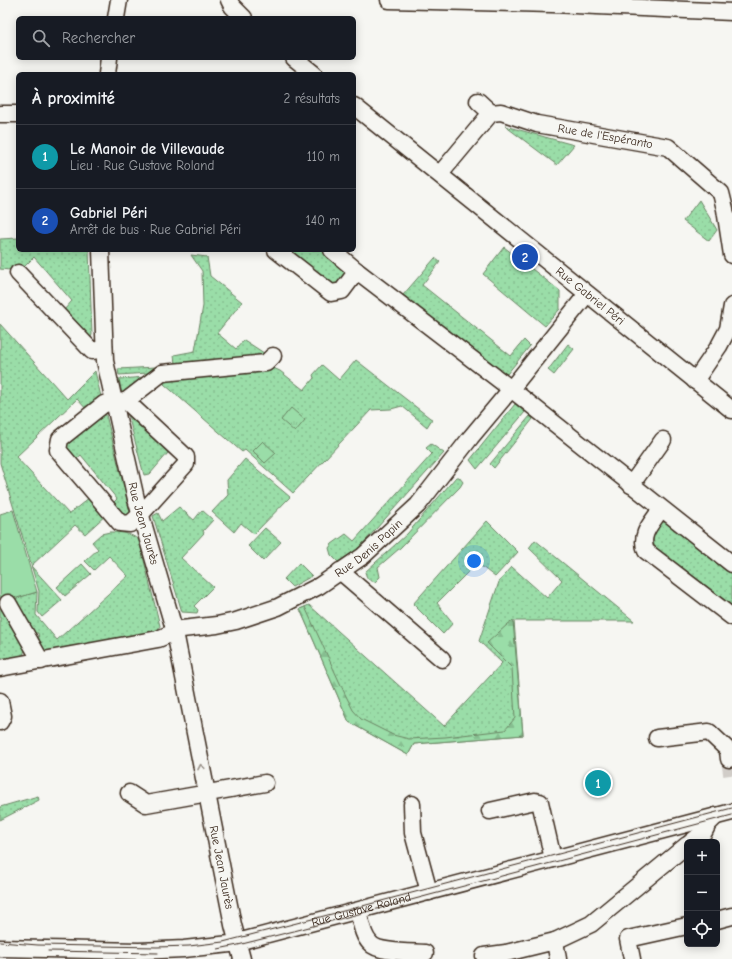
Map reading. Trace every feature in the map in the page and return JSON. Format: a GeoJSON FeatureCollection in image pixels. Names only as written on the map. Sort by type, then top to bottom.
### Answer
{"type":"FeatureCollection","features":[{"type":"Feature","properties":{"kind":"street"},"geometry":{"type":"LineString","coordinates":[[116,16],[119,0]]}},
{"type":"Feature","properties":{"kind":"street"},"geometry":{"type":"LineString","coordinates":[[229,0],[232,6],[242,16]]}},
{"type":"Feature","properties":{"kind":"street"},"geometry":{"type":"LineString","coordinates":[[389,0],[575,5],[732,12]]}},
{"type":"Feature","properties":{"kind":"street"},"geometry":{"type":"LineString","coordinates":[[107,72],[110,60]]}},
{"type":"Feature","properties":{"kind":"street"},"geometry":{"type":"LineString","coordinates":[[296,60],[312,72]]}},
{"type":"Feature","properties":{"kind":"street"},"geometry":{"type":"LineString","coordinates":[[440,174],[491,113],[478,101]]}},
{"type":"Feature","properties":{"kind":"street","name":"Rue Gabriel Péri"},"geometry":{"type":"LineString","coordinates":[[356,108],[732,410]]}},
{"type":"Feature","properties":{"kind":"street","name":"Rue de l'Espéranto"},"geometry":{"type":"LineString","coordinates":[[491,113],[501,112],[537,124],[668,147],[721,193],[732,255]]}},
{"type":"Feature","properties":{"kind":"street"},"geometry":{"type":"LineString","coordinates":[[0,114],[16,114]]}},
{"type":"Feature","properties":{"kind":"street","name":"Rue Jean Jaurès"},"geometry":{"type":"LineString","coordinates":[[101,252],[105,362],[120,402],[141,514],[170,610],[206,793],[237,942],[242,959]]}},
{"type":"Feature","properties":{"kind":"street"},"geometry":{"type":"LineString","coordinates":[[279,252],[330,293],[342,291],[357,271]]}},
{"type":"Feature","properties":{"kind":"street"},"geometry":{"type":"LineString","coordinates":[[334,252],[511,389],[732,564]]}},
{"type":"Feature","properties":{"kind":"street"},"geometry":{"type":"LineString","coordinates":[[18,273],[92,351],[104,349]]}},
{"type":"Feature","properties":{"kind":"street","name":"Rue Denis Papin"},"geometry":{"type":"LineString","coordinates":[[0,668],[158,638],[182,629],[217,625],[278,607],[319,586],[363,556],[418,505],[587,294]]}},
{"type":"Feature","properties":{"kind":"street"},"geometry":{"type":"LineString","coordinates":[[695,381],[719,346],[728,329],[732,306]]}},
{"type":"Feature","properties":{"kind":"street"},"geometry":{"type":"LineString","coordinates":[[120,402],[186,457],[186,464],[141,514],[130,524],[120,523],[58,450],[60,439],[104,404],[120,402],[162,373],[266,363],[273,356]]}},
{"type":"Feature","properties":{"kind":"street"},"geometry":{"type":"LineString","coordinates":[[631,485],[663,440]]}},
{"type":"Feature","properties":{"kind":"street"},"geometry":{"type":"LineString","coordinates":[[661,509],[643,536],[643,544],[646,551],[732,617]]}},
{"type":"Feature","properties":{"kind":"street"},"geometry":{"type":"LineString","coordinates":[[340,571],[442,659]]}},
{"type":"Feature","properties":{"kind":"street"},"geometry":{"type":"LineString","coordinates":[[8,603],[41,661]]}},
{"type":"Feature","properties":{"kind":"street"},"geometry":{"type":"LineString","coordinates":[[0,701],[3,716],[0,722]]}},
{"type":"Feature","properties":{"kind":"street"},"geometry":{"type":"LineString","coordinates":[[657,738],[709,732],[728,750],[729,758]]}},
{"type":"Feature","properties":{"kind":"street"},"geometry":{"type":"LineString","coordinates":[[129,793],[146,804],[265,783]]}},
{"type":"Feature","properties":{"kind":"street"},"geometry":{"type":"LineString","coordinates":[[490,811],[535,801],[540,802],[553,859]]}},
{"type":"Feature","properties":{"kind":"street"},"geometry":{"type":"LineString","coordinates":[[412,804],[413,833],[429,892]]}},
{"type":"Feature","properties":{"kind":"street","name":"Rue Gustave Roland"},"geometry":{"type":"LineString","coordinates":[[0,948],[44,954],[100,954],[202,948],[237,942],[732,812]]}},
{"type":"Feature","properties":{"kind":"street"},"geometry":{"type":"LineString","coordinates":[[695,839],[704,832],[708,824],[716,816]]}},
{"type":"Feature","properties":{"kind":"street"},"geometry":{"type":"LineString","coordinates":[[484,956],[506,953],[555,941],[591,924],[684,847]]}},
{"type":"Feature","properties":{"kind":"street"},"geometry":{"type":"LineString","coordinates":[[358,911],[366,937],[370,944],[378,948],[418,955]]}},
{"type":"Feature","properties":{"kind":"street"},"geometry":{"type":"LineString","coordinates":[[720,919],[732,916]]}},
{"type":"Feature","properties":{"kind":"street"},"geometry":{"type":"LineString","coordinates":[[632,959],[628,939],[684,927]]}},
{"type":"Feature","properties":{"kind":"street"},"geometry":{"type":"LineString","coordinates":[[555,941],[558,959]]}},
{"type":"Feature","properties":{"kind":"green space"},"geometry":{"type":"Polygon","coordinates":[[[505,126],[574,145],[557,165],[505,126]]]}},
{"type":"Feature","properties":{"kind":"green space"},"geometry":{"type":"Polygon","coordinates":[[[699,200],[717,230],[709,241],[683,221],[699,200]]]}},
{"type":"Feature","properties":{"kind":"green space"},"geometry":{"type":"Polygon","coordinates":[[[16,238],[16,252],[89,252],[91,337],[88,336],[64,310],[72,301],[34,257],[20,271],[0,269],[0,239],[16,238]]]}},
{"type":"Feature","properties":{"kind":"green space"},"geometry":{"type":"Polygon","coordinates":[[[504,247],[560,291],[560,309],[545,326],[483,274],[504,247]]]}},
{"type":"Feature","properties":{"kind":"green space"},"geometry":{"type":"Polygon","coordinates":[[[285,252],[329,252],[346,270],[346,276],[339,284],[332,287],[285,252]]]}},
{"type":"Feature","properties":{"kind":"green space"},"geometry":{"type":"Polygon","coordinates":[[[191,255],[207,257],[210,276],[242,302],[217,333],[236,349],[244,340],[264,353],[260,358],[175,364],[174,355],[195,351],[203,306],[202,271],[191,255]]]}},
{"type":"Feature","properties":{"kind":"green space"},"geometry":{"type":"Polygon","coordinates":[[[435,258],[440,262],[422,285],[511,356],[524,340],[530,346],[507,374],[501,373],[403,295],[435,258]]]}},
{"type":"Feature","properties":{"kind":"green space"},"geometry":{"type":"Polygon","coordinates":[[[0,324],[67,399],[95,371],[102,401],[89,412],[77,399],[16,457],[69,514],[90,497],[107,514],[85,534],[75,525],[31,566],[0,463],[0,324]]]}},
{"type":"Feature","properties":{"kind":"green space"},"geometry":{"type":"Polygon","coordinates":[[[568,344],[574,349],[554,375],[548,370],[568,344]]]}},
{"type":"Feature","properties":{"kind":"green space"},"geometry":{"type":"Polygon","coordinates":[[[356,360],[432,419],[427,427],[402,406],[391,409],[371,410],[293,493],[245,450],[242,452],[164,384],[167,378],[271,367],[280,371],[304,390],[314,378],[313,375],[322,365],[339,380],[356,360]]]}},
{"type":"Feature","properties":{"kind":"green space"},"geometry":{"type":"Polygon","coordinates":[[[156,367],[148,373],[119,375],[118,369],[156,367]]]}},
{"type":"Feature","properties":{"kind":"green space"},"geometry":{"type":"Polygon","coordinates":[[[146,377],[128,394],[122,394],[119,379],[146,377]]]}},
{"type":"Feature","properties":{"kind":"green space"},"geometry":{"type":"Polygon","coordinates":[[[515,404],[525,412],[477,469],[470,460],[515,404]]]}},
{"type":"Feature","properties":{"kind":"green space"},"geometry":{"type":"Polygon","coordinates":[[[291,408],[305,420],[295,432],[281,420],[291,408]]]}},
{"type":"Feature","properties":{"kind":"green space"},"geometry":{"type":"Polygon","coordinates":[[[105,411],[132,520],[128,522],[110,506],[117,499],[81,455],[72,463],[60,447],[105,411]]]}},
{"type":"Feature","properties":{"kind":"green space"},"geometry":{"type":"Polygon","coordinates":[[[127,411],[169,448],[168,453],[150,474],[144,475],[127,411]]]}},
{"type":"Feature","properties":{"kind":"green space"},"geometry":{"type":"Polygon","coordinates":[[[530,416],[533,419],[494,468],[490,464],[530,416]]]}},
{"type":"Feature","properties":{"kind":"green space"},"geometry":{"type":"Polygon","coordinates":[[[263,441],[276,453],[265,463],[253,451],[263,441]]]}},
{"type":"Feature","properties":{"kind":"green space"},"geometry":{"type":"Polygon","coordinates":[[[431,444],[444,453],[359,548],[338,562],[331,555],[329,548],[332,544],[346,534],[354,541],[432,454],[426,448],[431,444]]]}},
{"type":"Feature","properties":{"kind":"green space"},"geometry":{"type":"Polygon","coordinates":[[[245,459],[290,497],[254,534],[241,523],[234,532],[212,512],[228,495],[227,480],[245,459]]]}},
{"type":"Feature","properties":{"kind":"green space"},"geometry":{"type":"Polygon","coordinates":[[[456,477],[459,477],[463,482],[460,487],[400,548],[378,567],[380,577],[375,582],[368,579],[365,572],[407,534],[456,477]]]}},
{"type":"Feature","properties":{"kind":"green space"},"geometry":{"type":"Polygon","coordinates":[[[179,507],[194,520],[202,510],[213,520],[203,531],[204,533],[181,558],[213,587],[194,606],[198,610],[197,613],[182,612],[153,516],[158,513],[162,521],[179,507]]]}},
{"type":"Feature","properties":{"kind":"green space"},"geometry":{"type":"Polygon","coordinates":[[[13,510],[37,592],[0,603],[0,514],[13,510]]]}},
{"type":"Feature","properties":{"kind":"green space"},"geometry":{"type":"Polygon","coordinates":[[[487,521],[518,552],[495,577],[477,563],[437,603],[453,623],[443,634],[413,604],[487,521]]]}},
{"type":"Feature","properties":{"kind":"green space"},"geometry":{"type":"Polygon","coordinates":[[[660,522],[669,522],[732,573],[732,611],[655,550],[652,535],[660,522]]]}},
{"type":"Feature","properties":{"kind":"green space"},"geometry":{"type":"Polygon","coordinates":[[[265,528],[281,542],[263,561],[248,546],[265,528]]]}},
{"type":"Feature","properties":{"kind":"green space"},"geometry":{"type":"Polygon","coordinates":[[[110,532],[125,533],[139,540],[160,626],[157,631],[63,648],[64,651],[44,654],[41,651],[38,633],[31,633],[10,600],[37,592],[36,615],[57,640],[128,576],[109,556],[94,570],[85,561],[98,549],[92,542],[101,534],[110,532]]]}},
{"type":"Feature","properties":{"kind":"green space"},"geometry":{"type":"Polygon","coordinates":[[[535,540],[634,621],[514,621],[523,735],[414,744],[408,755],[349,722],[300,609],[309,605],[444,726],[502,663],[479,641],[499,582],[512,567],[547,598],[562,580],[529,548],[535,540]]]}},
{"type":"Feature","properties":{"kind":"green space"},"geometry":{"type":"Polygon","coordinates":[[[299,563],[312,576],[292,587],[284,579],[299,563]]]}},
{"type":"Feature","properties":{"kind":"green space"},"geometry":{"type":"Polygon","coordinates":[[[82,564],[91,574],[65,596],[57,587],[82,564]]]}},
{"type":"Feature","properties":{"kind":"green space"},"geometry":{"type":"Polygon","coordinates":[[[32,567],[62,600],[42,617],[38,612],[39,591],[32,567]]]}},
{"type":"Feature","properties":{"kind":"green space"},"geometry":{"type":"Polygon","coordinates":[[[0,605],[23,639],[25,647],[23,656],[0,663],[0,605]]]}},
{"type":"Feature","properties":{"kind":"green space"},"geometry":{"type":"Polygon","coordinates":[[[305,607],[353,710],[361,719],[393,735],[409,739],[445,737],[505,730],[515,718],[512,668],[487,643],[513,621],[523,735],[414,744],[408,755],[349,722],[300,609],[305,607]]]}},
{"type":"Feature","properties":{"kind":"green space"},"geometry":{"type":"Polygon","coordinates":[[[38,796],[39,800],[0,820],[0,807],[38,796]]]}},
{"type":"Feature","properties":{"kind":"tunnel"},"geometry":{"type":"LineString","coordinates":[[729,759],[732,780]]}},
{"type":"Feature","properties":{"kind":"tram line"},"geometry":{"type":"LineString","coordinates":[[0,942],[38,945],[157,947],[189,946],[223,942],[732,808]]}},
{"type":"Feature","properties":{"kind":"tram line"},"geometry":{"type":"LineString","coordinates":[[218,949],[294,931],[732,815]]}},
{"type":"Feature","properties":{"kind":"tram line"},"geometry":{"type":"LineString","coordinates":[[48,951],[158,953]]}},
{"type":"Feature","properties":{"kind":"place","name":"Gabriel Péri"},"geometry":{"type":"Point","coordinates":[525,257]}},
{"type":"Feature","properties":{"kind":"place","name":"Le Manoir de Villevaude"},"geometry":{"type":"Point","coordinates":[598,783]}}]}
